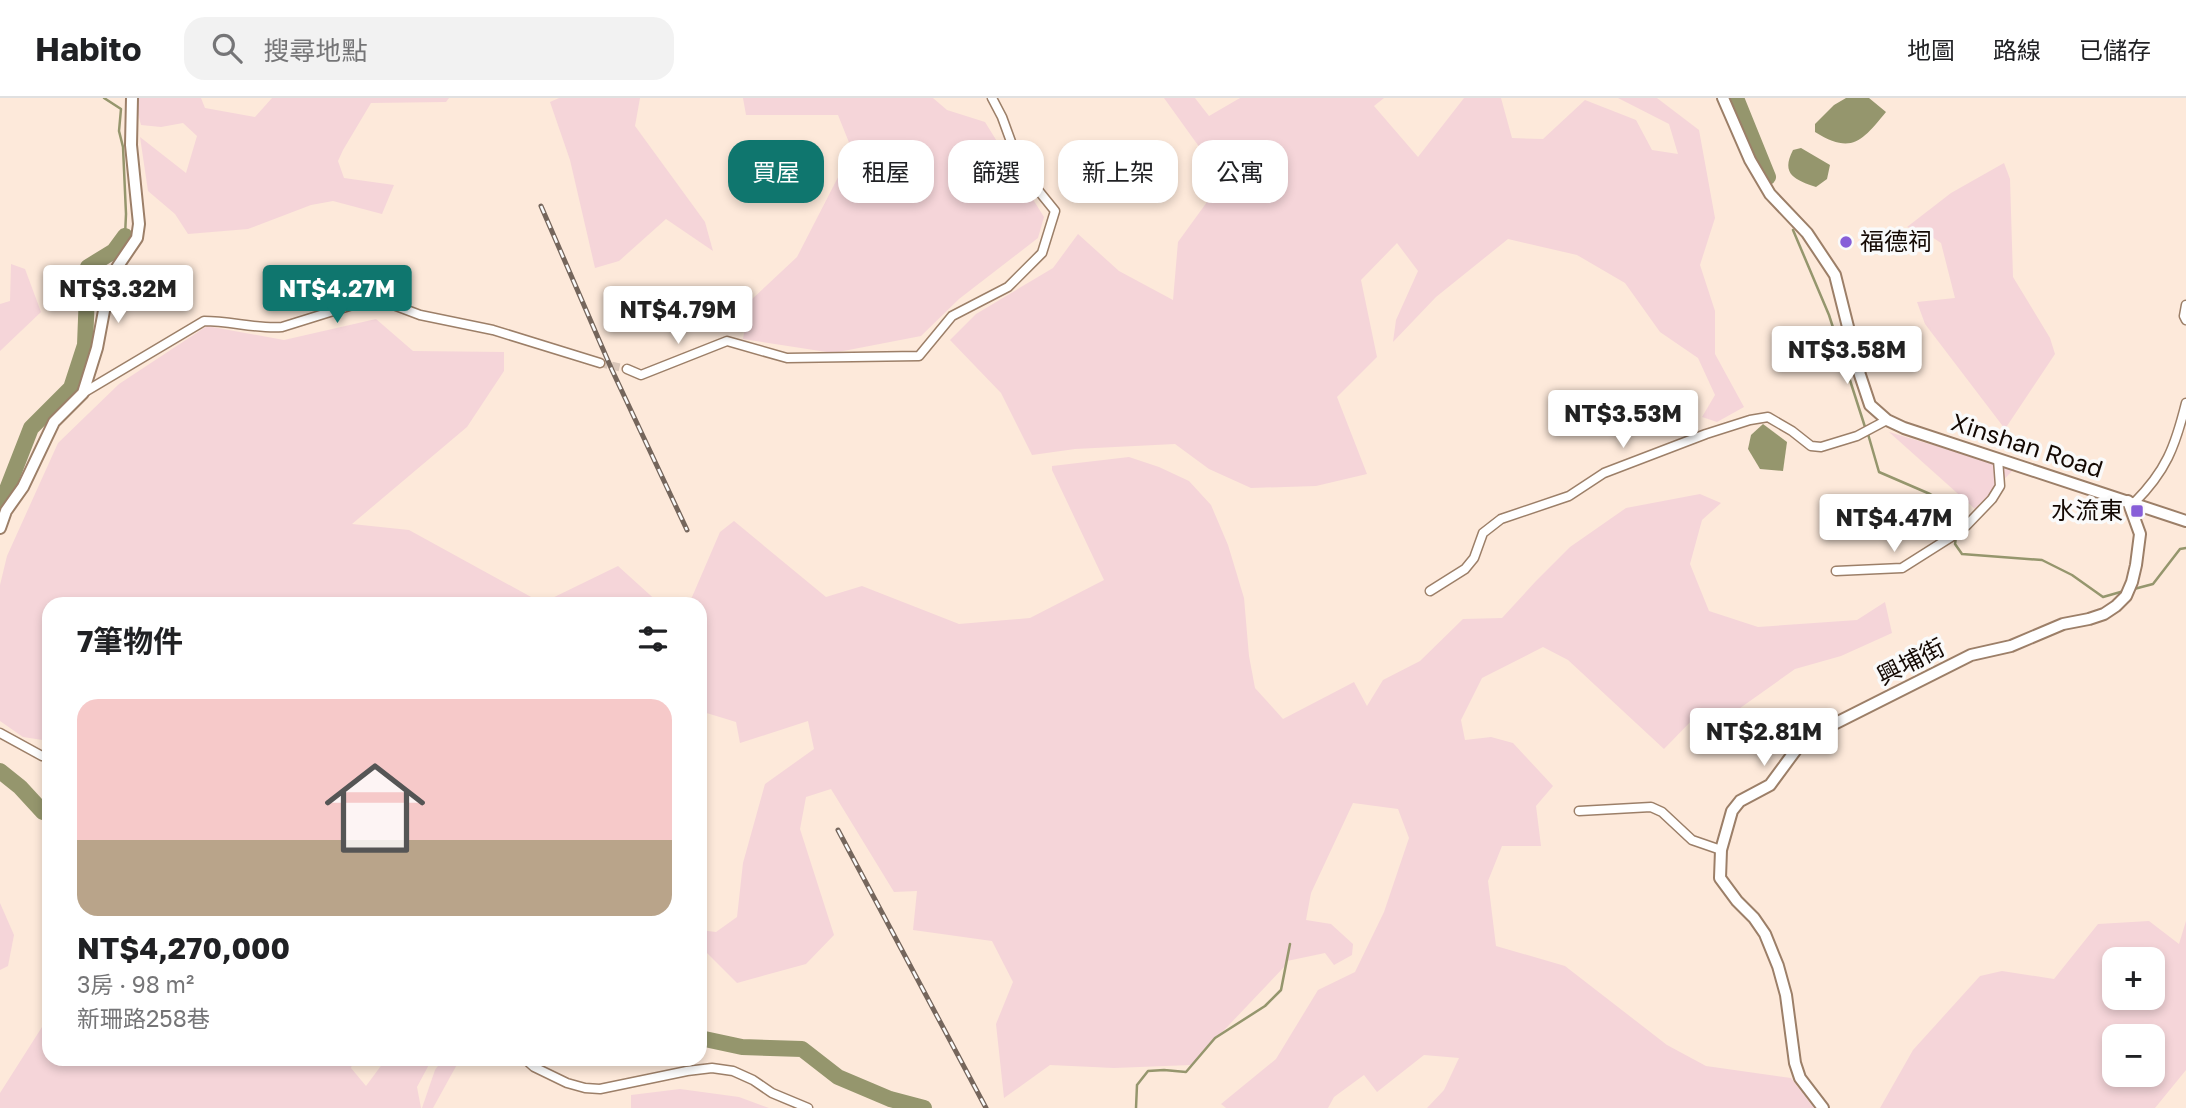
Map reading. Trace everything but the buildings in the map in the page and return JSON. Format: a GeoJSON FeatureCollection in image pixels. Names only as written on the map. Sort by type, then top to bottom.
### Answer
{"type":"FeatureCollection","features":[{"type":"Feature","properties":{"kind":"street"},"geometry":{"type":"LineString","coordinates":[[83,393],[97,348],[109,284],[137,238],[139,224],[131,145],[132,98]]}},
{"type":"Feature","properties":{"kind":"street"},"geometry":{"type":"LineString","coordinates":[[627,369],[641,375],[727,341],[787,358],[919,356],[952,316],[1008,287],[1042,253],[1055,211],[1021,169],[992,98]]}},
{"type":"Feature","properties":{"kind":"street"},"geometry":{"type":"LineString","coordinates":[[1430,591],[1465,569],[1474,558],[1483,533],[1501,519],[1569,496],[1604,473],[1706,434],[1750,420],[1768,418],[1792,430],[1811,446],[1821,447],[1857,436],[1882,424],[1870,405],[1860,375],[1835,275],[1807,233],[1770,194],[1750,160],[1723,98]]}},
{"type":"Feature","properties":{"kind":"street"},"geometry":{"type":"LineString","coordinates":[[0,528],[6,511],[23,486],[54,422],[83,393],[204,321],[266,328],[282,327],[374,299],[420,315],[494,330],[600,363]]}},
{"type":"Feature","properties":{"kind":"street"},"geometry":{"type":"LineString","coordinates":[[2186,305],[2186,320]]}},
{"type":"Feature","properties":{"kind":"street"},"geometry":{"type":"LineString","coordinates":[[2131,502],[2151,486],[2169,459],[2186,403]]}},
{"type":"Feature","properties":{"kind":"street","name":"Xinshan Road"},"geometry":{"type":"LineString","coordinates":[[1882,424],[1904,428],[2186,521]]}},
{"type":"Feature","properties":{"kind":"street"},"geometry":{"type":"LineString","coordinates":[[1836,571],[1902,568],[1951,537],[1992,499],[2000,486],[1998,459]]}},
{"type":"Feature","properties":{"kind":"street","name":"興埔街"},"geometry":{"type":"LineString","coordinates":[[1823,1108],[1800,1078],[1786,995],[1765,934],[1720,878],[1721,850],[1732,811],[1741,801],[1770,785],[1798,747],[1826,728],[1971,655],[2011,646],[2063,624],[2104,614],[2116,606],[2126,596],[2136,565],[2140,534],[2131,502]]}},
{"type":"Feature","properties":{"kind":"street"},"geometry":{"type":"LineString","coordinates":[[0,733],[42,756]]}},
{"type":"Feature","properties":{"kind":"street"},"geometry":{"type":"LineString","coordinates":[[1579,811],[1651,807],[1662,812],[1692,840],[1721,850]]}},
{"type":"Feature","properties":{"kind":"street"},"geometry":{"type":"LineString","coordinates":[[533,1066],[567,1083],[600,1089],[687,1070],[712,1068],[733,1071],[772,1093],[808,1108]]}},
{"type":"Feature","properties":{"kind":"shaded area"},"geometry":{"type":"Polygon","coordinates":[[[134,98],[201,98],[205,108],[255,117],[272,98],[449,98],[446,102],[371,103],[343,150],[338,161],[344,178],[394,185],[382,214],[333,201],[311,205],[248,229],[188,234],[175,214],[148,191],[140,137],[186,173],[197,136],[183,123],[161,127],[141,125],[134,98]]]}},
{"type":"Feature","properties":{"kind":"shaded area"},"geometry":{"type":"Polygon","coordinates":[[[559,98],[640,98],[635,126],[705,222],[713,251],[666,219],[619,261],[595,268],[570,160],[550,102],[559,98]]]}},
{"type":"Feature","properties":{"kind":"shaded area"},"geometry":{"type":"Polygon","coordinates":[[[743,98],[933,98],[947,110],[985,122],[996,140],[948,140],[948,203],[1035,203],[1044,217],[1038,238],[959,299],[921,336],[833,353],[743,339],[750,301],[797,257],[838,177],[838,203],[934,203],[934,140],[848,140],[838,115],[746,115],[743,98]]]}},
{"type":"Feature","properties":{"kind":"shaded area"},"geometry":{"type":"Polygon","coordinates":[[[1164,98],[1195,98],[1209,116],[1240,98],[1384,98],[1374,106],[1418,157],[1464,98],[1501,98],[1512,138],[1543,139],[1585,100],[1636,120],[1652,150],[1678,154],[1669,124],[1618,98],[1657,98],[1699,130],[1715,218],[1700,265],[1715,311],[1715,354],[1744,407],[1717,422],[1702,417],[1715,395],[1698,358],[1660,332],[1625,283],[1577,255],[1508,239],[1436,297],[1393,342],[1396,320],[1418,271],[1397,243],[1361,280],[1377,357],[1337,397],[1367,474],[1316,486],[1251,488],[1209,469],[1175,444],[1075,449],[1032,455],[1001,393],[950,340],[976,314],[1053,268],[1078,234],[1119,271],[1173,300],[1178,242],[1206,203],[1288,203],[1288,140],[1194,140],[1164,98]]]}},
{"type":"Feature","properties":{"kind":"shaded area"},"geometry":{"type":"Polygon","coordinates":[[[1846,98],[1869,98],[1886,112],[1870,131],[1855,142],[1838,143],[1815,132],[1815,124],[1834,105],[1846,98]]]}},
{"type":"Feature","properties":{"kind":"shaded area"},"geometry":{"type":"Polygon","coordinates":[[[1801,148],[1830,165],[1827,179],[1816,187],[1802,182],[1789,171],[1789,158],[1793,150],[1801,148]]]}},
{"type":"Feature","properties":{"kind":"shaded area"},"geometry":{"type":"Polygon","coordinates":[[[2004,163],[2010,179],[2013,277],[2050,338],[2055,354],[2005,429],[1925,324],[1917,302],[1955,298],[1941,243],[1926,233],[1907,227],[1951,193],[2004,163]]]}},
{"type":"Feature","properties":{"kind":"shaded area"},"geometry":{"type":"Polygon","coordinates":[[[11,264],[25,269],[41,312],[0,351],[0,304],[10,301],[11,264]]]}},
{"type":"Feature","properties":{"kind":"shaded area"},"geometry":{"type":"Polygon","coordinates":[[[376,319],[413,351],[504,352],[504,371],[467,427],[352,524],[409,530],[531,597],[42,597],[42,740],[23,737],[0,721],[0,585],[7,556],[58,443],[119,384],[207,326],[284,340],[376,319]]]}},
{"type":"Feature","properties":{"kind":"shaded area"},"geometry":{"type":"Polygon","coordinates":[[[1763,424],[1787,442],[1783,471],[1760,469],[1748,449],[1751,435],[1763,424]]]}},
{"type":"Feature","properties":{"kind":"shaded area"},"geometry":{"type":"Polygon","coordinates":[[[1889,432],[2014,469],[1975,509],[1889,432]]]}},
{"type":"Feature","properties":{"kind":"shaded area"},"geometry":{"type":"Polygon","coordinates":[[[1129,457],[1189,481],[1211,505],[1228,545],[1244,598],[1255,688],[1283,719],[1354,682],[1367,706],[1383,680],[1420,661],[1463,619],[1502,618],[1570,547],[1626,508],[1700,494],[1721,503],[1702,520],[1690,564],[1709,611],[1758,627],[1857,620],[1885,602],[1892,633],[1841,656],[1795,669],[1726,718],[1699,713],[1664,749],[1568,660],[1543,647],[1482,678],[1461,720],[1465,740],[1491,737],[1513,743],[1553,786],[1536,806],[1541,846],[1502,846],[1488,881],[1496,946],[1565,966],[1667,1045],[1706,1066],[1791,1078],[1814,1108],[1427,1108],[1444,1090],[1459,1058],[1424,1055],[1377,1092],[1364,1075],[1334,1097],[1328,1108],[1226,1108],[1221,1104],[1276,1059],[1318,990],[1355,972],[1384,912],[1409,838],[1398,809],[1353,803],[1311,893],[1306,920],[1331,924],[1353,944],[1352,955],[1334,965],[1325,953],[1287,961],[1191,1065],[1114,1068],[1050,1065],[1004,1098],[996,1024],[1013,982],[992,941],[913,930],[917,891],[894,892],[831,789],[806,797],[800,829],[834,935],[806,964],[737,983],[707,953],[707,931],[716,932],[737,917],[743,863],[765,784],[814,749],[808,721],[740,743],[736,722],[707,713],[707,597],[692,597],[720,532],[734,521],[826,597],[862,586],[959,624],[1030,618],[1104,580],[1052,466],[1129,457]]]}},
{"type":"Feature","properties":{"kind":"shaded area"},"geometry":{"type":"Polygon","coordinates":[[[618,566],[652,597],[554,597],[618,566]]]}},
{"type":"Feature","properties":{"kind":"shaded area"},"geometry":{"type":"Polygon","coordinates":[[[1762,708],[1771,724],[1764,744],[1743,749],[1733,728],[1762,708]]]}},
{"type":"Feature","properties":{"kind":"shaded area"},"geometry":{"type":"Polygon","coordinates":[[[0,903],[14,935],[8,966],[0,970],[0,903]]]}},
{"type":"Feature","properties":{"kind":"shaded area"},"geometry":{"type":"Polygon","coordinates":[[[2149,921],[2179,944],[2186,921],[2186,1070],[2155,1108],[1880,1108],[1913,1050],[1980,976],[2002,971],[2054,979],[2098,924],[2149,921]]]}},
{"type":"Feature","properties":{"kind":"shaded area"},"geometry":{"type":"Polygon","coordinates":[[[42,1027],[42,1066],[352,1066],[366,1086],[381,1066],[428,1066],[417,1087],[421,1108],[0,1108],[0,1093],[42,1027]]]}},
{"type":"Feature","properties":{"kind":"shaded area"},"geometry":{"type":"Polygon","coordinates":[[[438,1066],[456,1066],[433,1108],[422,1108],[438,1066]]]}},
{"type":"Feature","properties":{"kind":"shaded area"},"geometry":{"type":"Polygon","coordinates":[[[680,1089],[739,1097],[769,1108],[631,1108],[631,1095],[680,1089]]]}},
{"type":"Feature","properties":{"kind":"waterway"},"geometry":{"type":"LineString","coordinates":[[104,98],[121,109],[119,131],[123,147],[125,236]]}},
{"type":"Feature","properties":{"kind":"waterway"},"geometry":{"type":"LineString","coordinates":[[1736,98],[1768,177]]}},
{"type":"Feature","properties":{"kind":"waterway"},"geometry":{"type":"LineString","coordinates":[[1793,230],[1829,315],[1865,427]]}},
{"type":"Feature","properties":{"kind":"waterway"},"geometry":{"type":"LineString","coordinates":[[0,503],[31,428],[71,388],[85,345],[88,267],[114,251],[125,236]]}},
{"type":"Feature","properties":{"kind":"waterway"},"geometry":{"type":"LineString","coordinates":[[1868,434],[1879,472],[1946,503],[1960,516],[1957,530]]}},
{"type":"Feature","properties":{"kind":"waterway"},"geometry":{"type":"LineString","coordinates":[[1956,537],[1955,544],[1962,554],[2042,560],[2072,575],[2103,597],[2124,591]]}},
{"type":"Feature","properties":{"kind":"waterway"},"geometry":{"type":"LineString","coordinates":[[2134,589],[2153,584],[2180,549],[2186,548]]}},
{"type":"Feature","properties":{"kind":"waterway"},"geometry":{"type":"LineString","coordinates":[[0,771],[20,787],[42,811]]}},
{"type":"Feature","properties":{"kind":"waterway"},"geometry":{"type":"LineString","coordinates":[[1136,1108],[1137,1085],[1148,1071],[1186,1072],[1215,1038],[1265,1006],[1281,990],[1290,944]]}},
{"type":"Feature","properties":{"kind":"waterway"},"geometry":{"type":"LineString","coordinates":[[707,1040],[742,1047],[802,1049],[838,1077],[890,1099],[924,1108]]}},
{"type":"Feature","properties":{"kind":"tunnel"},"geometry":{"type":"LineString","coordinates":[[600,363],[627,369]]}},
{"type":"Feature","properties":{"kind":"railway"},"geometry":{"type":"LineString","coordinates":[[541,206],[612,370],[687,530]]}},
{"type":"Feature","properties":{"kind":"railway"},"geometry":{"type":"LineString","coordinates":[[838,830],[986,1108]]}},
{"type":"Feature","properties":{"kind":"place","name":"福德祠"},"geometry":{"type":"Point","coordinates":[1846,242]}},
{"type":"Feature","properties":{"kind":"place","name":"水流東"},"geometry":{"type":"Point","coordinates":[2137,511]}}]}
